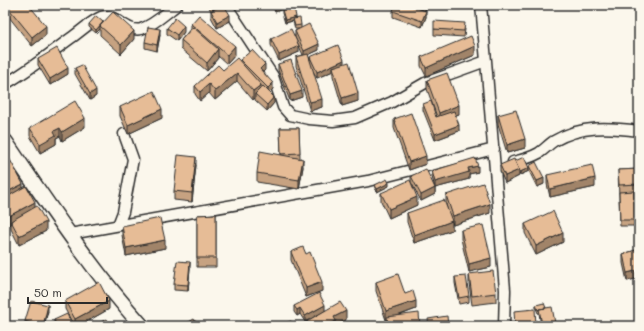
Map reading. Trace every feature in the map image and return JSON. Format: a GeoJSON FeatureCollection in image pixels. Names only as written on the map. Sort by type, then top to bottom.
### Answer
{"type":"FeatureCollection","features":[{"type":"Feature","properties":{"kind":"street"},"geometry":{"type":"LineString","coordinates":[[5,84],[89,24],[102,17],[109,16],[131,29],[136,30],[150,25],[177,5]]}},
{"type":"Feature","properties":{"kind":"street"},"geometry":{"type":"LineString","coordinates":[[226,5],[273,76],[283,107],[290,115],[309,119],[333,121],[355,118],[392,102],[425,83],[486,61]]}},
{"type":"Feature","properties":{"kind":"street"},"geometry":{"type":"LineString","coordinates":[[481,5],[506,290],[504,326]]}},
{"type":"Feature","properties":{"kind":"street"},"geometry":{"type":"LineString","coordinates":[[495,166],[522,160],[539,153],[557,140],[584,129],[624,129],[639,131]]}},
{"type":"Feature","properties":{"kind":"street"},"geometry":{"type":"LineString","coordinates":[[118,225],[123,212],[133,160],[124,134]]}},
{"type":"Feature","properties":{"kind":"street"},"geometry":{"type":"LineString","coordinates":[[5,141],[70,234],[124,306],[142,326]]}},
{"type":"Feature","properties":{"kind":"street"},"geometry":{"type":"LineString","coordinates":[[70,234],[368,181],[494,149]]}},
{"type":"Feature","properties":{"kind":"building"},"geometry":{"type":"Polygon","coordinates":[[[6,5],[29,5],[46,26],[32,37],[6,5]]]}},
{"type":"Feature","properties":{"kind":"building"},"geometry":{"type":"Polygon","coordinates":[[[211,5],[218,5],[213,8],[211,5]]]}},
{"type":"Feature","properties":{"kind":"building"},"geometry":{"type":"Polygon","coordinates":[[[224,5],[230,15],[217,22],[211,11],[224,5]]]}},
{"type":"Feature","properties":{"kind":"building"},"geometry":{"type":"Polygon","coordinates":[[[395,5],[407,5],[426,11],[422,21],[393,11],[395,5]]]}},
{"type":"Feature","properties":{"kind":"building"},"geometry":{"type":"Polygon","coordinates":[[[294,7],[296,17],[285,20],[282,10],[294,7]]]}},
{"type":"Feature","properties":{"kind":"building"},"geometry":{"type":"Polygon","coordinates":[[[113,12],[134,31],[121,45],[100,26],[113,12]]]}},
{"type":"Feature","properties":{"kind":"building"},"geometry":{"type":"Polygon","coordinates":[[[199,15],[235,46],[227,55],[191,24],[199,15]]]}},
{"type":"Feature","properties":{"kind":"building"},"geometry":{"type":"Polygon","coordinates":[[[96,16],[103,22],[96,30],[89,24],[96,16]]]}},
{"type":"Feature","properties":{"kind":"building"},"geometry":{"type":"Polygon","coordinates":[[[175,18],[184,26],[177,35],[167,28],[175,18]]]}},
{"type":"Feature","properties":{"kind":"building"},"geometry":{"type":"Polygon","coordinates":[[[300,18],[301,25],[295,26],[293,19],[300,18]]]}},
{"type":"Feature","properties":{"kind":"building"},"geometry":{"type":"Polygon","coordinates":[[[434,21],[465,23],[464,31],[434,29],[434,21]]]}},
{"type":"Feature","properties":{"kind":"building"},"geometry":{"type":"Polygon","coordinates":[[[309,24],[319,44],[304,51],[295,31],[309,24]]]}},
{"type":"Feature","properties":{"kind":"building"},"geometry":{"type":"Polygon","coordinates":[[[148,27],[160,29],[157,45],[145,42],[148,27]]]}},
{"type":"Feature","properties":{"kind":"building"},"geometry":{"type":"Polygon","coordinates":[[[193,27],[218,49],[207,63],[181,40],[193,27]]]}},
{"type":"Feature","properties":{"kind":"building"},"geometry":{"type":"Polygon","coordinates":[[[291,29],[299,46],[279,55],[271,39],[291,29]]]}},
{"type":"Feature","properties":{"kind":"building"},"geometry":{"type":"Polygon","coordinates":[[[471,36],[475,46],[426,68],[421,57],[471,36]]]}},
{"type":"Feature","properties":{"kind":"building"},"geometry":{"type":"Polygon","coordinates":[[[338,45],[344,60],[317,72],[310,57],[338,45]]]}},
{"type":"Feature","properties":{"kind":"building"},"geometry":{"type":"Polygon","coordinates":[[[57,48],[68,68],[50,79],[38,59],[57,48]]]}},
{"type":"Feature","properties":{"kind":"building"},"geometry":{"type":"Polygon","coordinates":[[[252,50],[265,64],[260,69],[273,83],[268,88],[240,60],[252,50]]]}},
{"type":"Feature","properties":{"kind":"building"},"geometry":{"type":"Polygon","coordinates":[[[308,54],[322,99],[310,102],[296,57],[308,54]]]}},
{"type":"Feature","properties":{"kind":"building"},"geometry":{"type":"Polygon","coordinates":[[[237,58],[261,85],[253,91],[237,73],[215,91],[209,84],[200,92],[195,86],[218,65],[223,70],[237,58]]]}},
{"type":"Feature","properties":{"kind":"building"},"geometry":{"type":"Polygon","coordinates":[[[291,60],[302,91],[290,95],[278,64],[291,60]]]}},
{"type":"Feature","properties":{"kind":"building"},"geometry":{"type":"Polygon","coordinates":[[[349,62],[358,93],[342,98],[333,67],[349,62]]]}},
{"type":"Feature","properties":{"kind":"building"},"geometry":{"type":"Polygon","coordinates":[[[82,65],[96,90],[90,94],[75,68],[82,65]]]}},
{"type":"Feature","properties":{"kind":"building"},"geometry":{"type":"Polygon","coordinates":[[[447,73],[459,105],[439,113],[427,80],[447,73]]]}},
{"type":"Feature","properties":{"kind":"building"},"geometry":{"type":"Polygon","coordinates":[[[263,86],[274,97],[267,105],[255,94],[263,86]]]}},
{"type":"Feature","properties":{"kind":"building"},"geometry":{"type":"Polygon","coordinates":[[[154,91],[162,109],[128,125],[120,107],[154,91]]]}},
{"type":"Feature","properties":{"kind":"building"},"geometry":{"type":"Polygon","coordinates":[[[75,101],[85,118],[62,132],[60,128],[54,131],[56,135],[40,144],[30,128],[75,101]]]}},
{"type":"Feature","properties":{"kind":"building"},"geometry":{"type":"Polygon","coordinates":[[[431,101],[436,117],[454,111],[459,125],[435,134],[423,104],[431,101]]]}},
{"type":"Feature","properties":{"kind":"building"},"geometry":{"type":"Polygon","coordinates":[[[516,110],[525,139],[507,145],[498,115],[516,110]]]}},
{"type":"Feature","properties":{"kind":"building"},"geometry":{"type":"Polygon","coordinates":[[[411,113],[426,156],[409,162],[394,119],[411,113]]]}},
{"type":"Feature","properties":{"kind":"building"},"geometry":{"type":"Polygon","coordinates":[[[280,128],[299,128],[300,153],[281,154],[280,128]]]}},
{"type":"Feature","properties":{"kind":"building"},"geometry":{"type":"Polygon","coordinates":[[[260,151],[303,159],[299,180],[257,173],[260,151]]]}},
{"type":"Feature","properties":{"kind":"building"},"geometry":{"type":"Polygon","coordinates":[[[7,154],[23,184],[7,192],[5,188],[5,155],[7,154]]]}},
{"type":"Feature","properties":{"kind":"building"},"geometry":{"type":"Polygon","coordinates":[[[178,155],[196,157],[192,193],[174,191],[178,155]]]}},
{"type":"Feature","properties":{"kind":"building"},"geometry":{"type":"Polygon","coordinates":[[[524,157],[529,168],[520,172],[515,161],[524,157]]]}},
{"type":"Feature","properties":{"kind":"building"},"geometry":{"type":"Polygon","coordinates":[[[475,158],[478,166],[468,168],[469,172],[435,182],[432,171],[475,158]]]}},
{"type":"Feature","properties":{"kind":"building"},"geometry":{"type":"Polygon","coordinates":[[[514,159],[519,170],[505,176],[500,165],[514,159]]]}},
{"type":"Feature","properties":{"kind":"building"},"geometry":{"type":"Polygon","coordinates":[[[536,162],[544,178],[537,181],[529,166],[536,162]]]}},
{"type":"Feature","properties":{"kind":"building"},"geometry":{"type":"Polygon","coordinates":[[[592,165],[595,178],[550,189],[547,175],[592,165]]]}},
{"type":"Feature","properties":{"kind":"building"},"geometry":{"type":"Polygon","coordinates":[[[426,169],[435,188],[421,195],[411,176],[426,169]]]}},
{"type":"Feature","properties":{"kind":"building"},"geometry":{"type":"Polygon","coordinates":[[[639,169],[639,184],[619,185],[618,170],[639,169]]]}},
{"type":"Feature","properties":{"kind":"building"},"geometry":{"type":"Polygon","coordinates":[[[387,179],[389,183],[377,189],[375,185],[387,179]]]}},
{"type":"Feature","properties":{"kind":"building"},"geometry":{"type":"Polygon","coordinates":[[[410,180],[417,197],[389,209],[381,193],[410,180]]]}},
{"type":"Feature","properties":{"kind":"building"},"geometry":{"type":"Polygon","coordinates":[[[483,183],[490,204],[453,216],[446,195],[483,183]]]}},
{"type":"Feature","properties":{"kind":"building"},"geometry":{"type":"Polygon","coordinates":[[[26,186],[35,202],[9,216],[5,210],[5,198],[26,186]]]}},
{"type":"Feature","properties":{"kind":"building"},"geometry":{"type":"Polygon","coordinates":[[[634,191],[635,220],[620,220],[619,192],[634,191]]]}},
{"type":"Feature","properties":{"kind":"building"},"geometry":{"type":"Polygon","coordinates":[[[444,200],[452,221],[414,235],[407,213],[444,200]]]}},
{"type":"Feature","properties":{"kind":"building"},"geometry":{"type":"Polygon","coordinates":[[[37,206],[46,222],[19,236],[11,221],[37,206]]]}},
{"type":"Feature","properties":{"kind":"building"},"geometry":{"type":"Polygon","coordinates":[[[553,211],[563,233],[536,246],[525,224],[553,211]]]}},
{"type":"Feature","properties":{"kind":"building"},"geometry":{"type":"Polygon","coordinates":[[[216,214],[216,258],[197,258],[197,215],[216,214]]]}},
{"type":"Feature","properties":{"kind":"building"},"geometry":{"type":"Polygon","coordinates":[[[160,218],[165,240],[126,248],[122,226],[160,218]]]}},
{"type":"Feature","properties":{"kind":"building"},"geometry":{"type":"Polygon","coordinates":[[[483,225],[491,258],[469,264],[461,230],[483,225]]]}},
{"type":"Feature","properties":{"kind":"building"},"geometry":{"type":"Polygon","coordinates":[[[303,247],[306,254],[310,252],[322,282],[306,288],[291,252],[303,247]]]}},
{"type":"Feature","properties":{"kind":"building"},"geometry":{"type":"Polygon","coordinates":[[[639,249],[639,270],[627,273],[623,254],[639,249]]]}},
{"type":"Feature","properties":{"kind":"building"},"geometry":{"type":"Polygon","coordinates":[[[177,261],[190,262],[188,285],[174,284],[177,261]]]}},
{"type":"Feature","properties":{"kind":"building"},"geometry":{"type":"Polygon","coordinates":[[[493,271],[496,293],[472,296],[469,274],[493,271]]]}},
{"type":"Feature","properties":{"kind":"building"},"geometry":{"type":"Polygon","coordinates":[[[398,274],[405,294],[413,291],[416,301],[386,311],[376,282],[398,274]]]}},
{"type":"Feature","properties":{"kind":"building"},"geometry":{"type":"Polygon","coordinates":[[[466,276],[469,296],[459,298],[455,277],[466,276]]]}},
{"type":"Feature","properties":{"kind":"building"},"geometry":{"type":"Polygon","coordinates":[[[99,282],[109,301],[75,319],[65,301],[99,282]]]}},
{"type":"Feature","properties":{"kind":"building"},"geometry":{"type":"Polygon","coordinates":[[[319,293],[325,305],[305,316],[300,308],[297,310],[294,306],[319,293]]]}},
{"type":"Feature","properties":{"kind":"building"},"geometry":{"type":"Polygon","coordinates":[[[31,301],[48,305],[43,326],[25,321],[31,301]]]}},
{"type":"Feature","properties":{"kind":"building"},"geometry":{"type":"Polygon","coordinates":[[[340,302],[346,311],[334,317],[336,321],[326,326],[309,326],[307,321],[340,302]]]}},
{"type":"Feature","properties":{"kind":"building"},"geometry":{"type":"Polygon","coordinates":[[[544,303],[546,308],[538,310],[536,305],[544,303]]]}},
{"type":"Feature","properties":{"kind":"building"},"geometry":{"type":"Polygon","coordinates":[[[552,307],[555,323],[542,325],[539,309],[552,307]]]}},
{"type":"Feature","properties":{"kind":"building"},"geometry":{"type":"Polygon","coordinates":[[[535,309],[536,326],[515,326],[514,311],[535,309]]]}},
{"type":"Feature","properties":{"kind":"building"},"geometry":{"type":"Polygon","coordinates":[[[419,313],[420,326],[388,326],[387,317],[419,313]]]}},
{"type":"Feature","properties":{"kind":"building"},"geometry":{"type":"Polygon","coordinates":[[[67,314],[72,325],[57,326],[54,320],[67,314]]]}},
{"type":"Feature","properties":{"kind":"building"},"geometry":{"type":"Polygon","coordinates":[[[447,316],[448,326],[429,326],[428,319],[447,316]]]}},
{"type":"Feature","properties":{"kind":"building"},"geometry":{"type":"Polygon","coordinates":[[[107,319],[110,326],[93,326],[107,319]]]}},
{"type":"Feature","properties":{"kind":"building"},"geometry":{"type":"Polygon","coordinates":[[[194,319],[198,326],[182,326],[194,319]]]}},
{"type":"Feature","properties":{"kind":"building"},"geometry":{"type":"Polygon","coordinates":[[[291,321],[293,326],[278,326],[291,321]]]}}]}
